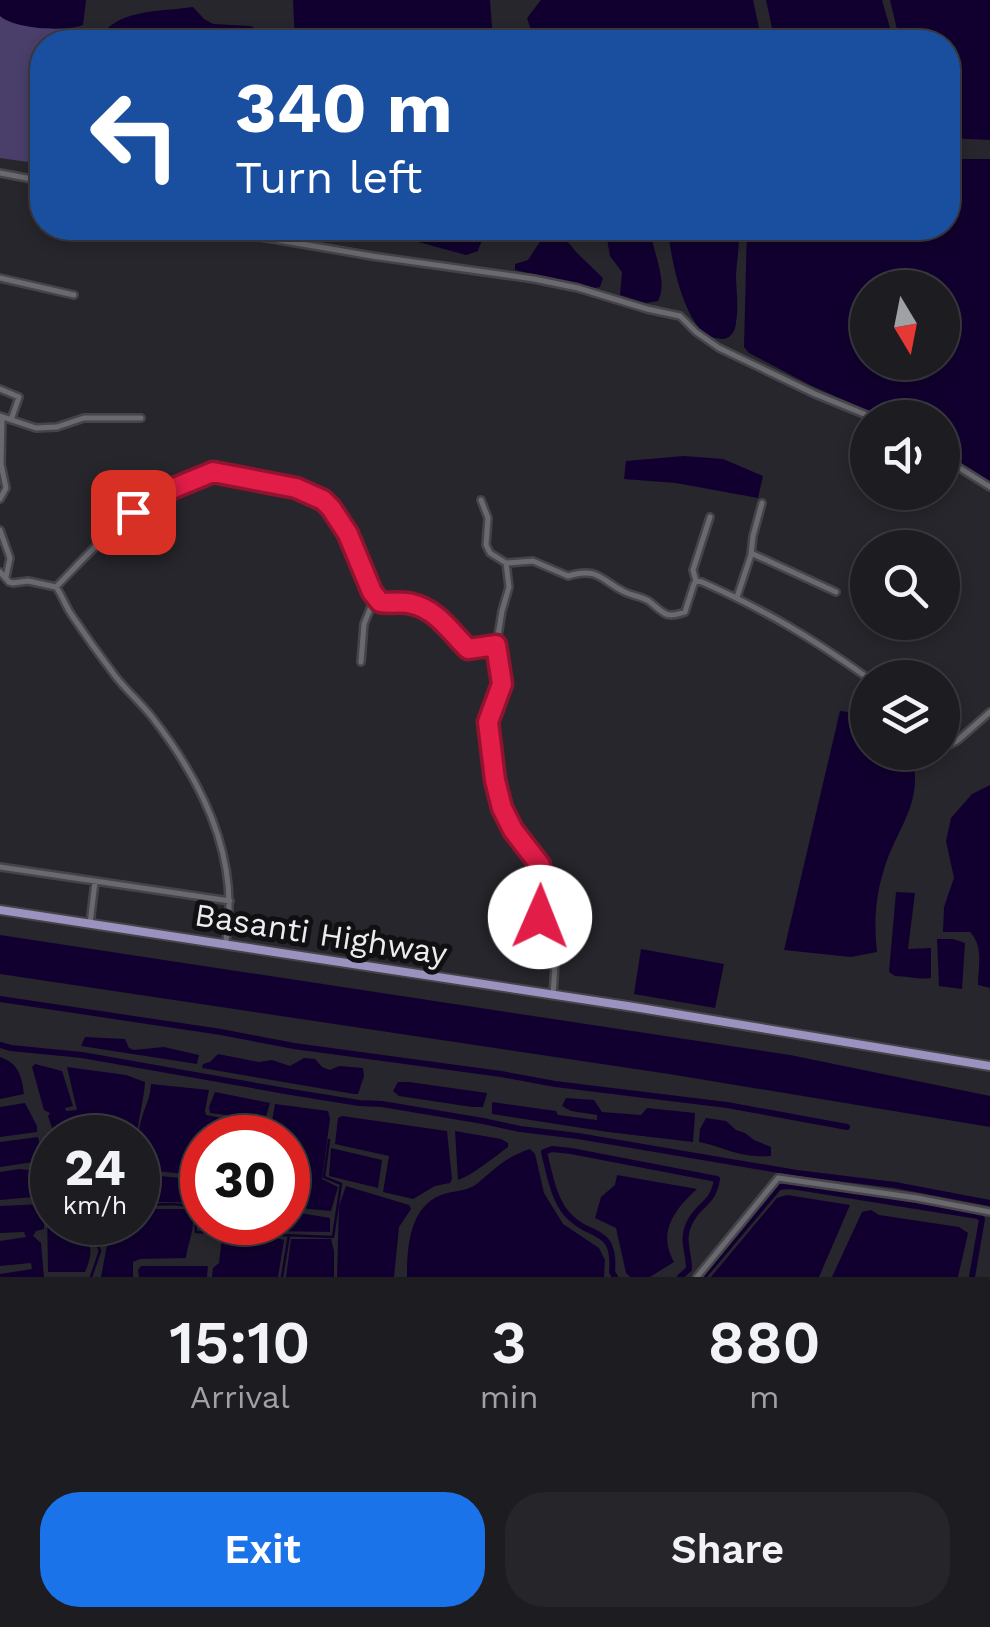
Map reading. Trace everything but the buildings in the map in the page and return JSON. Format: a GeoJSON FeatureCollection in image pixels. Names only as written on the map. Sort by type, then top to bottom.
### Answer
{"type":"FeatureCollection","features":[{"type":"Feature","properties":{"kind":"main road","name":"Basanti Highway"},"geometry":{"type":"LineString","coordinates":[[0,910],[990,1066]]}},
{"type":"Feature","properties":{"kind":"street"},"geometry":{"type":"LineString","coordinates":[[0,173],[30,179]]}},
{"type":"Feature","properties":{"kind":"street"},"geometry":{"type":"LineString","coordinates":[[278,240],[534,279],[680,316],[719,348],[850,408]]}},
{"type":"Feature","properties":{"kind":"street"},"geometry":{"type":"LineString","coordinates":[[0,278],[74,295]]}},
{"type":"Feature","properties":{"kind":"street"},"geometry":{"type":"LineString","coordinates":[[0,389],[19,397],[11,420]]}},
{"type":"Feature","properties":{"kind":"street"},"geometry":{"type":"LineString","coordinates":[[0,499],[6,488],[1,464],[1,417],[41,428],[84,418],[141,418]]}},
{"type":"Feature","properties":{"kind":"street"},"geometry":{"type":"LineString","coordinates":[[960,468],[990,487]]}},
{"type":"Feature","properties":{"kind":"street"},"geometry":{"type":"LineString","coordinates":[[56,586],[133,512],[174,488],[219,472],[286,485],[326,502],[348,534],[375,597],[383,604],[402,602],[426,610],[468,649],[496,645]]}},
{"type":"Feature","properties":{"kind":"street"},"geometry":{"type":"LineString","coordinates":[[481,500],[488,518],[486,546],[506,563],[533,561],[568,576],[593,572],[668,615],[685,612],[696,582],[693,570],[710,517]]}},
{"type":"Feature","properties":{"kind":"street"},"geometry":{"type":"LineString","coordinates":[[737,597],[762,503]]}},
{"type":"Feature","properties":{"kind":"street"},"geometry":{"type":"LineString","coordinates":[[0,530],[10,558],[3,575],[9,582],[56,586]]}},
{"type":"Feature","properties":{"kind":"street"},"geometry":{"type":"LineString","coordinates":[[751,553],[836,592]]}},
{"type":"Feature","properties":{"kind":"street"},"geometry":{"type":"LineString","coordinates":[[506,563],[510,586],[496,645],[502,684],[488,722],[498,795],[510,825],[537,859],[542,872],[541,920],[557,934],[553,995]]}},
{"type":"Feature","properties":{"kind":"street"},"geometry":{"type":"LineString","coordinates":[[696,582],[767,612],[850,665]]}},
{"type":"Feature","properties":{"kind":"street"},"geometry":{"type":"LineString","coordinates":[[56,586],[94,648],[152,718],[193,777],[217,832],[230,901],[224,945]]}},
{"type":"Feature","properties":{"kind":"street"},"geometry":{"type":"LineString","coordinates":[[361,662],[364,624],[375,597]]}},
{"type":"Feature","properties":{"kind":"street"},"geometry":{"type":"LineString","coordinates":[[960,738],[990,712]]}},
{"type":"Feature","properties":{"kind":"street"},"geometry":{"type":"LineString","coordinates":[[0,867],[230,901]]}},
{"type":"Feature","properties":{"kind":"street"},"geometry":{"type":"LineString","coordinates":[[90,924],[95,882]]}},
{"type":"Feature","properties":{"kind":"street"},"geometry":{"type":"LineString","coordinates":[[697,1277],[778,1178],[990,1212]]}},
{"type":"Feature","properties":{"kind":"shaded area"},"geometry":{"type":"Polygon","coordinates":[[[0,0],[67,0],[66,30],[30,30],[30,162],[0,158],[0,0]]]}},
{"type":"Feature","properties":{"kind":"shaded area"},"geometry":{"type":"Polygon","coordinates":[[[0,0],[86,0],[83,25],[53,29],[16,24],[0,16],[0,0]]]}},
{"type":"Feature","properties":{"kind":"shaded area"},"geometry":{"type":"Polygon","coordinates":[[[293,0],[490,0],[492,30],[294,30],[293,0]]]}},
{"type":"Feature","properties":{"kind":"shaded area"},"geometry":{"type":"Polygon","coordinates":[[[541,0],[753,0],[759,30],[531,30],[527,18],[541,0]]]}},
{"type":"Feature","properties":{"kind":"shaded area"},"geometry":{"type":"Polygon","coordinates":[[[766,0],[882,0],[891,30],[772,30],[766,0]]]}},
{"type":"Feature","properties":{"kind":"shaded area"},"geometry":{"type":"Polygon","coordinates":[[[890,0],[990,0],[990,140],[960,139],[960,30],[897,30],[890,0]]]}},
{"type":"Feature","properties":{"kind":"shaded area"},"geometry":{"type":"Polygon","coordinates":[[[193,7],[213,24],[251,26],[256,30],[106,30],[126,17],[193,7]]]}},
{"type":"Feature","properties":{"kind":"shaded area"},"geometry":{"type":"Polygon","coordinates":[[[960,159],[990,159],[990,483],[960,463],[960,400],[850,403],[744,347],[747,240],[960,240],[960,159]]]}},
{"type":"Feature","properties":{"kind":"shaded area"},"geometry":{"type":"Polygon","coordinates":[[[411,240],[484,240],[478,251],[466,255],[411,240]]]}},
{"type":"Feature","properties":{"kind":"shaded area"},"geometry":{"type":"Polygon","coordinates":[[[541,240],[566,240],[603,278],[600,287],[595,288],[515,270],[515,264],[528,260],[541,240]]]}},
{"type":"Feature","properties":{"kind":"shaded area"},"geometry":{"type":"Polygon","coordinates":[[[607,240],[653,240],[662,284],[658,301],[646,303],[620,295],[622,272],[610,256],[607,240]]]}},
{"type":"Feature","properties":{"kind":"shaded area"},"geometry":{"type":"Polygon","coordinates":[[[670,240],[739,240],[737,316],[731,335],[715,338],[695,322],[681,291],[670,240]]]}},
{"type":"Feature","properties":{"kind":"shaded area"},"geometry":{"type":"Polygon","coordinates":[[[684,456],[723,459],[763,476],[758,498],[676,483],[624,479],[626,461],[684,456]]]}},
{"type":"Feature","properties":{"kind":"shaded area"},"geometry":{"type":"Polygon","coordinates":[[[840,711],[850,712],[850,770],[915,771],[912,802],[888,857],[878,893],[877,952],[851,957],[784,950],[840,711]]]}},
{"type":"Feature","properties":{"kind":"shaded area"},"geometry":{"type":"Polygon","coordinates":[[[990,785],[990,988],[978,985],[979,950],[970,932],[943,932],[944,907],[954,878],[946,841],[951,818],[972,794],[990,785]]]}},
{"type":"Feature","properties":{"kind":"shaded area"},"geometry":{"type":"Polygon","coordinates":[[[896,892],[915,893],[908,949],[931,948],[931,978],[895,976],[889,972],[896,892]]]}},
{"type":"Feature","properties":{"kind":"shaded area"},"geometry":{"type":"Polygon","coordinates":[[[0,935],[790,1055],[990,1096],[990,1127],[669,1074],[0,974],[0,935]]]}},
{"type":"Feature","properties":{"kind":"shaded area"},"geometry":{"type":"Polygon","coordinates":[[[937,939],[965,943],[962,989],[939,986],[937,939]]]}},
{"type":"Feature","properties":{"kind":"shaded area"},"geometry":{"type":"Polygon","coordinates":[[[641,949],[724,964],[715,1008],[634,994],[641,949]]]}},
{"type":"Feature","properties":{"kind":"shaded area"},"geometry":{"type":"Polygon","coordinates":[[[85,1037],[125,1039],[134,1050],[164,1047],[199,1055],[197,1064],[81,1046],[85,1037]]]}},
{"type":"Feature","properties":{"kind":"shaded area"},"geometry":{"type":"Polygon","coordinates":[[[218,1054],[290,1066],[304,1058],[315,1059],[330,1070],[339,1066],[363,1068],[364,1076],[358,1094],[354,1094],[202,1068],[218,1054]]]}},
{"type":"Feature","properties":{"kind":"shaded area"},"geometry":{"type":"Polygon","coordinates":[[[0,1057],[18,1071],[24,1094],[0,1099],[0,1057]]]}},
{"type":"Feature","properties":{"kind":"shaded area"},"geometry":{"type":"Polygon","coordinates":[[[35,1064],[62,1071],[73,1106],[65,1108],[66,1111],[77,1110],[67,1067],[126,1075],[145,1082],[140,1115],[49,1115],[32,1067],[35,1064]]]}},
{"type":"Feature","properties":{"kind":"shaded area"},"geometry":{"type":"Polygon","coordinates":[[[398,1082],[487,1093],[483,1107],[472,1107],[399,1096],[393,1091],[398,1082]]]}},
{"type":"Feature","properties":{"kind":"shaded area"},"geometry":{"type":"Polygon","coordinates":[[[151,1084],[209,1090],[206,1115],[180,1115],[180,1174],[160,1171],[160,1115],[143,1115],[151,1084]]]}},
{"type":"Feature","properties":{"kind":"shaded area"},"geometry":{"type":"Polygon","coordinates":[[[215,1092],[270,1103],[266,1115],[210,1113],[215,1092]]]}},
{"type":"Feature","properties":{"kind":"shaded area"},"geometry":{"type":"Polygon","coordinates":[[[566,1098],[594,1100],[602,1112],[641,1115],[647,1108],[695,1113],[693,1142],[492,1114],[492,1102],[597,1120],[597,1115],[562,1106],[566,1098]]]}},
{"type":"Feature","properties":{"kind":"shaded area"},"geometry":{"type":"Polygon","coordinates":[[[25,1103],[31,1115],[30,1133],[0,1137],[0,1107],[25,1103]]]}},
{"type":"Feature","properties":{"kind":"shaded area"},"geometry":{"type":"Polygon","coordinates":[[[275,1104],[328,1111],[322,1179],[338,1187],[331,1211],[310,1209],[310,1115],[273,1115],[275,1104]]]}},
{"type":"Feature","properties":{"kind":"shaded area"},"geometry":{"type":"Polygon","coordinates":[[[338,1118],[447,1131],[450,1183],[435,1186],[413,1199],[383,1192],[389,1156],[335,1144],[338,1118]]]}},
{"type":"Feature","properties":{"kind":"shaded area"},"geometry":{"type":"Polygon","coordinates":[[[706,1118],[726,1121],[771,1147],[771,1156],[741,1154],[699,1142],[706,1118]]]}},
{"type":"Feature","properties":{"kind":"shaded area"},"geometry":{"type":"Polygon","coordinates":[[[455,1131],[501,1139],[508,1147],[458,1180],[455,1131]]]}},
{"type":"Feature","properties":{"kind":"shaded area"},"geometry":{"type":"Polygon","coordinates":[[[30,1138],[30,1162],[0,1167],[0,1142],[30,1138]]]}},
{"type":"Feature","properties":{"kind":"shaded area"},"geometry":{"type":"Polygon","coordinates":[[[331,1148],[382,1160],[378,1188],[329,1176],[331,1148]]]}},
{"type":"Feature","properties":{"kind":"shaded area"},"geometry":{"type":"Polygon","coordinates":[[[530,1149],[535,1154],[544,1193],[563,1224],[599,1248],[605,1260],[604,1277],[407,1277],[409,1242],[422,1209],[441,1195],[474,1186],[508,1159],[530,1149]]]}},
{"type":"Feature","properties":{"kind":"shaded area"},"geometry":{"type":"Polygon","coordinates":[[[30,1170],[30,1197],[0,1200],[0,1172],[30,1170]]]}},
{"type":"Feature","properties":{"kind":"shaded area"},"geometry":{"type":"Polygon","coordinates":[[[617,1175],[697,1189],[682,1205],[668,1231],[674,1262],[650,1277],[630,1277],[626,1273],[616,1228],[595,1218],[601,1197],[615,1185],[617,1175]]]}},
{"type":"Feature","properties":{"kind":"shaded area"},"geometry":{"type":"Polygon","coordinates":[[[160,1176],[180,1178],[180,1202],[160,1202],[160,1176]]]}},
{"type":"Feature","properties":{"kind":"shaded area"},"geometry":{"type":"Polygon","coordinates":[[[346,1186],[409,1205],[411,1209],[399,1227],[394,1277],[337,1277],[339,1206],[346,1186]]]}},
{"type":"Feature","properties":{"kind":"shaded area"},"geometry":{"type":"Polygon","coordinates":[[[787,1195],[850,1205],[819,1277],[711,1277],[777,1198],[787,1195]]]}},
{"type":"Feature","properties":{"kind":"shaded area"},"geometry":{"type":"Polygon","coordinates":[[[30,1205],[30,1245],[41,1245],[44,1277],[0,1277],[32,1269],[31,1263],[0,1266],[0,1241],[26,1237],[24,1232],[0,1233],[0,1206],[30,1205]]]}},
{"type":"Feature","properties":{"kind":"shaded area"},"geometry":{"type":"Polygon","coordinates":[[[160,1209],[180,1209],[180,1245],[189,1245],[186,1258],[140,1259],[133,1262],[133,1277],[101,1277],[107,1245],[160,1245],[160,1209]]]}},
{"type":"Feature","properties":{"kind":"shaded area"},"geometry":{"type":"Polygon","coordinates":[[[871,1210],[879,1215],[959,1227],[968,1233],[958,1277],[832,1277],[862,1212],[871,1210]]]}},
{"type":"Feature","properties":{"kind":"shaded area"},"geometry":{"type":"Polygon","coordinates":[[[310,1215],[330,1218],[330,1232],[310,1232],[310,1215]]]}},
{"type":"Feature","properties":{"kind":"shaded area"},"geometry":{"type":"Polygon","coordinates":[[[310,1239],[331,1239],[334,1277],[286,1277],[290,1245],[310,1245],[310,1239]]]}},
{"type":"Feature","properties":{"kind":"shaded area"},"geometry":{"type":"Polygon","coordinates":[[[48,1245],[89,1245],[85,1272],[48,1272],[48,1245]]]}},
{"type":"Feature","properties":{"kind":"shaded area"},"geometry":{"type":"Polygon","coordinates":[[[221,1245],[283,1245],[278,1277],[212,1277],[213,1268],[219,1263],[221,1245]]]}},
{"type":"Feature","properties":{"kind":"shaded area"},"geometry":{"type":"Polygon","coordinates":[[[141,1266],[208,1266],[207,1277],[139,1277],[141,1266]]]}},
{"type":"Feature","properties":{"kind":"waterway"},"geometry":{"type":"LineString","coordinates":[[0,999],[294,1046],[727,1105],[847,1127]]}},
{"type":"Feature","properties":{"kind":"waterway"},"geometry":{"type":"LineString","coordinates":[[0,1045],[82,1055],[990,1203]]}},
{"type":"Feature","properties":{"kind":"waterway"},"geometry":{"type":"LineString","coordinates":[[160,1204],[195,1207],[196,1232],[333,1237],[341,1184],[324,1177],[329,1140]]}},
{"type":"Feature","properties":{"kind":"waterway"},"geometry":{"type":"LineString","coordinates":[[615,1277],[610,1247],[605,1240],[575,1221],[562,1207],[544,1152],[571,1151],[717,1179],[710,1198],[688,1227],[689,1269],[680,1277]]}},
{"type":"Feature","properties":{"kind":"waterway"},"geometry":{"type":"LineString","coordinates":[[703,1277],[779,1187],[791,1186],[978,1216],[982,1219],[972,1277]]}},
{"type":"Feature","properties":{"kind":"waterway"},"geometry":{"type":"LineString","coordinates":[[91,1277],[100,1251],[98,1245]]}},
{"type":"Feature","properties":{"kind":"waterway"},"geometry":{"type":"LineString","coordinates":[[282,1277],[287,1245]]}},
{"type":"Feature","properties":{"kind":"route"},"geometry":{"type":"LineString","coordinates":[[133,512],[174,488],[213,472],[296,488],[331,508],[348,534],[380,602],[402,602],[426,610],[468,649],[496,645],[502,684],[488,722],[495,780],[513,830],[540,865],[540,917]]}}]}
